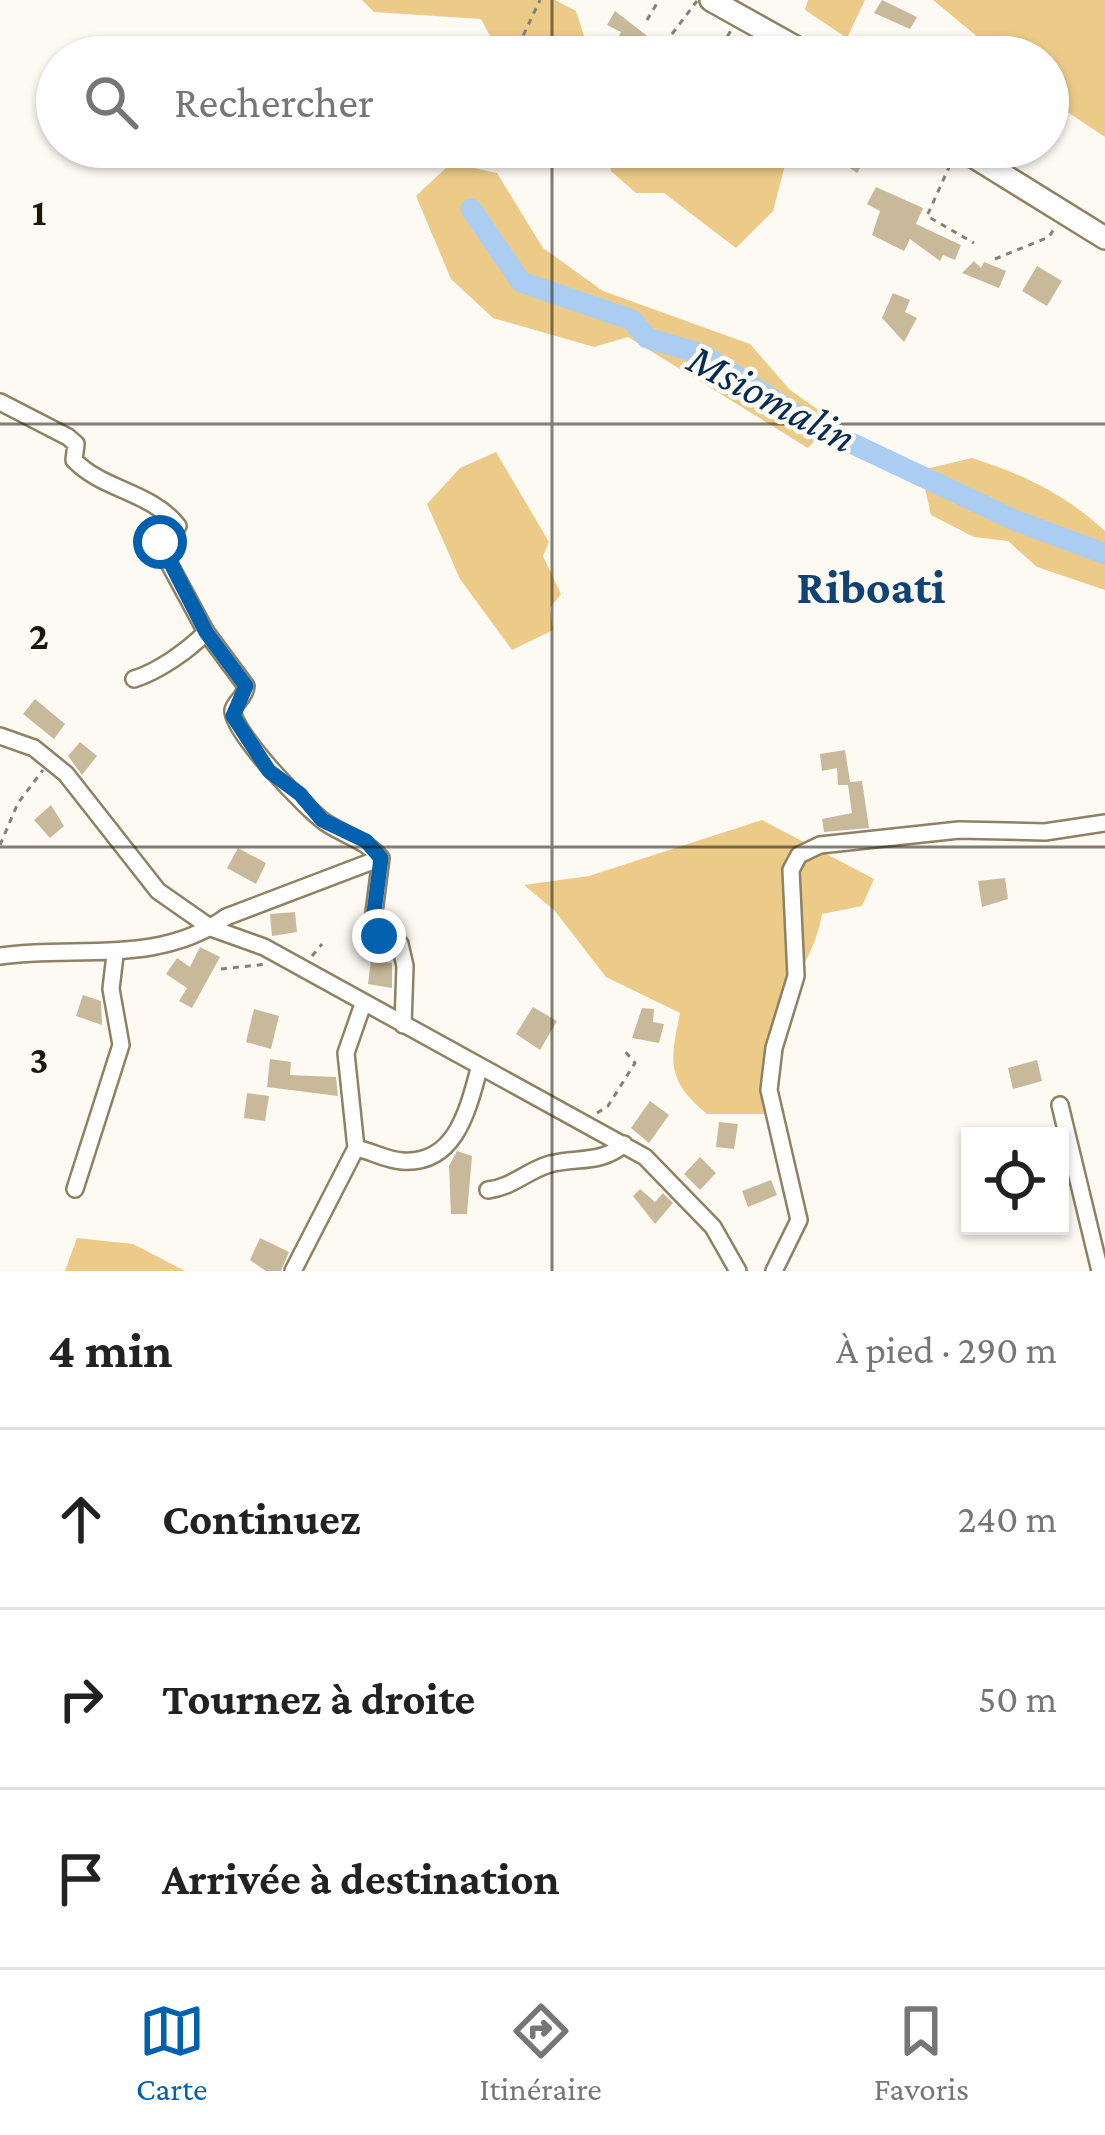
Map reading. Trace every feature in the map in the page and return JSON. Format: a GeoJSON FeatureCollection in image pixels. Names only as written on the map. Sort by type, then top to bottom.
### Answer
{"type":"FeatureCollection","features":[{"type":"Feature","properties":{"kind":"main road"},"geometry":{"type":"LineString","coordinates":[[711,0],[776,36]]}},
{"type":"Feature","properties":{"kind":"main road"},"geometry":{"type":"LineString","coordinates":[[990,168],[1105,238]]}},
{"type":"Feature","properties":{"kind":"street"},"geometry":{"type":"LineString","coordinates":[[0,402],[68,437],[76,444],[74,460],[84,470],[114,481],[172,518],[177,530],[159,545],[206,632],[246,686],[233,716],[269,771],[300,794],[322,820],[366,841],[381,858],[372,928],[400,944],[406,966],[403,1025]]}},
{"type":"Feature","properties":{"kind":"street"},"geometry":{"type":"LineString","coordinates":[[134,679],[146,675],[154,665],[181,658],[206,632]]}},
{"type":"Feature","properties":{"kind":"street"},"geometry":{"type":"LineString","coordinates":[[0,736],[51,761],[99,810],[158,891],[211,928],[293,963],[478,1069],[624,1144],[688,1198],[713,1227],[739,1271]]}},
{"type":"Feature","properties":{"kind":"street"},"geometry":{"type":"LineString","coordinates":[[773,1271],[799,1220],[769,1073],[796,976],[791,870],[799,855],[820,845],[958,830],[1045,832],[1105,823]]}},
{"type":"Feature","properties":{"kind":"street"},"geometry":{"type":"LineString","coordinates":[[0,956],[115,955],[211,928],[226,917],[381,858]]}},
{"type":"Feature","properties":{"kind":"street"},"geometry":{"type":"LineString","coordinates":[[75,1189],[122,1045],[111,988],[115,955]]}},
{"type":"Feature","properties":{"kind":"street"},"geometry":{"type":"LineString","coordinates":[[293,1271],[356,1148],[346,1053],[363,1004]]}},
{"type":"Feature","properties":{"kind":"street"},"geometry":{"type":"LineString","coordinates":[[356,1148],[401,1161],[427,1159],[462,1128],[478,1069]]}},
{"type":"Feature","properties":{"kind":"street"},"geometry":{"type":"LineString","coordinates":[[1060,1106],[1100,1271]]}},
{"type":"Feature","properties":{"kind":"street"},"geometry":{"type":"LineString","coordinates":[[488,1190],[512,1187],[548,1165],[611,1155],[624,1144]]}},
{"type":"Feature","properties":{"kind":"path"},"geometry":{"type":"LineString","coordinates":[[523,36],[540,0]]}},
{"type":"Feature","properties":{"kind":"path"},"geometry":{"type":"LineString","coordinates":[[647,20],[659,0]]}},
{"type":"Feature","properties":{"kind":"path"},"geometry":{"type":"LineString","coordinates":[[672,34],[698,0]]}},
{"type":"Feature","properties":{"kind":"path"},"geometry":{"type":"LineString","coordinates":[[728,36],[740,16]]}},
{"type":"Feature","properties":{"kind":"path"},"geometry":{"type":"LineString","coordinates":[[949,168],[927,216],[974,242]]}},
{"type":"Feature","properties":{"kind":"path"},"geometry":{"type":"LineString","coordinates":[[995,259],[1049,237],[1063,215]]}},
{"type":"Feature","properties":{"kind":"path"},"geometry":{"type":"LineString","coordinates":[[0,845],[18,803],[51,761]]}},
{"type":"Feature","properties":{"kind":"path"},"geometry":{"type":"LineString","coordinates":[[221,969],[293,963]]}},
{"type":"Feature","properties":{"kind":"path"},"geometry":{"type":"LineString","coordinates":[[589,1124],[608,1106],[635,1063],[622,1048]]}},
{"type":"Feature","properties":{"kind":"shaded area"},"geometry":{"type":"Polygon","coordinates":[[[362,0],[555,0],[576,11],[584,36],[490,36],[481,19],[374,12],[362,0]]]}},
{"type":"Feature","properties":{"kind":"shaded area"},"geometry":{"type":"Polygon","coordinates":[[[808,0],[865,0],[848,36],[805,10],[808,0]]]}},
{"type":"Feature","properties":{"kind":"shaded area"},"geometry":{"type":"Polygon","coordinates":[[[933,0],[1105,0],[1105,137],[1069,113],[1069,36],[977,36],[933,0]]]}},
{"type":"Feature","properties":{"kind":"shaded area"},"geometry":{"type":"Polygon","coordinates":[[[446,168],[497,173],[543,248],[603,291],[750,344],[790,390],[833,420],[808,448],[628,337],[594,347],[493,318],[451,279],[416,196],[446,168]]]}},
{"type":"Feature","properties":{"kind":"shaded area"},"geometry":{"type":"Polygon","coordinates":[[[784,168],[773,211],[736,248],[664,193],[636,193],[611,171],[784,168]]]}},
{"type":"Feature","properties":{"kind":"shaded area"},"geometry":{"type":"Polygon","coordinates":[[[496,452],[549,542],[543,556],[561,594],[550,608],[553,630],[512,650],[460,579],[427,504],[460,468],[496,452]]]}},
{"type":"Feature","properties":{"kind":"shaded area"},"geometry":{"type":"Polygon","coordinates":[[[972,458],[1043,487],[1105,531],[1105,590],[1037,567],[1008,541],[974,537],[931,515],[921,470],[972,458]]]}},
{"type":"Feature","properties":{"kind":"shaded area"},"geometry":{"type":"Polygon","coordinates":[[[762,820],[874,879],[862,906],[822,914],[815,941],[788,997],[777,1049],[782,1114],[707,1114],[684,1091],[674,1069],[680,1013],[606,977],[555,911],[524,885],[589,876],[762,820]]]}},
{"type":"Feature","properties":{"kind":"shaded area"},"geometry":{"type":"Polygon","coordinates":[[[77,1238],[133,1244],[185,1271],[65,1271],[77,1238]]]}},
{"type":"Feature","properties":{"kind":"building"},"geometry":{"type":"Polygon","coordinates":[[[882,0],[917,17],[910,29],[874,13],[882,0]]]}},
{"type":"Feature","properties":{"kind":"building"},"geometry":{"type":"Polygon","coordinates":[[[615,11],[647,36],[619,36],[621,32],[607,25],[615,11]]]}},
{"type":"Feature","properties":{"kind":"building"},"geometry":{"type":"Polygon","coordinates":[[[876,187],[923,208],[916,224],[961,245],[955,260],[943,255],[940,261],[910,239],[904,251],[872,235],[880,211],[867,204],[876,187]]]}},
{"type":"Feature","properties":{"kind":"building"},"geometry":{"type":"Polygon","coordinates":[[[974,261],[981,268],[984,262],[1006,271],[999,288],[962,273],[974,261]]]}},
{"type":"Feature","properties":{"kind":"building"},"geometry":{"type":"Polygon","coordinates":[[[1037,266],[1062,281],[1047,306],[1022,291],[1037,266]]]}},
{"type":"Feature","properties":{"kind":"building"},"geometry":{"type":"Polygon","coordinates":[[[893,293],[910,300],[905,312],[917,318],[904,342],[882,318],[893,293]]]}},
{"type":"Feature","properties":{"kind":"building"},"geometry":{"type":"Polygon","coordinates":[[[35,699],[65,724],[54,739],[23,714],[35,699]]]}},
{"type":"Feature","properties":{"kind":"building"},"geometry":{"type":"Polygon","coordinates":[[[80,742],[97,756],[82,775],[68,756],[80,742]]]}},
{"type":"Feature","properties":{"kind":"building"},"geometry":{"type":"Polygon","coordinates":[[[845,750],[850,782],[862,781],[869,828],[824,832],[822,819],[852,813],[848,785],[838,785],[837,768],[822,771],[820,754],[845,750]]]}},
{"type":"Feature","properties":{"kind":"building"},"geometry":{"type":"Polygon","coordinates":[[[51,805],[64,826],[50,838],[34,820],[51,805]]]}},
{"type":"Feature","properties":{"kind":"building"},"geometry":{"type":"Polygon","coordinates":[[[238,848],[266,863],[256,884],[227,868],[238,848]]]}},
{"type":"Feature","properties":{"kind":"building"},"geometry":{"type":"Polygon","coordinates":[[[1005,878],[1008,899],[982,907],[978,881],[1005,878]]]}},
{"type":"Feature","properties":{"kind":"building"},"geometry":{"type":"Polygon","coordinates":[[[295,912],[297,932],[272,936],[270,914],[295,912]]]}},
{"type":"Feature","properties":{"kind":"building"},"geometry":{"type":"Polygon","coordinates":[[[200,947],[220,957],[192,1008],[179,1001],[187,988],[166,974],[177,958],[190,967],[200,947]]]}},
{"type":"Feature","properties":{"kind":"building"},"geometry":{"type":"Polygon","coordinates":[[[371,960],[392,963],[392,988],[368,984],[371,960]]]}},
{"type":"Feature","properties":{"kind":"building"},"geometry":{"type":"Polygon","coordinates":[[[83,995],[101,1001],[102,1025],[76,1016],[83,995]]]}},
{"type":"Feature","properties":{"kind":"building"},"geometry":{"type":"Polygon","coordinates":[[[533,1007],[557,1021],[540,1050],[516,1034],[533,1007]]]}},
{"type":"Feature","properties":{"kind":"building"},"geometry":{"type":"Polygon","coordinates":[[[642,1008],[654,1009],[653,1022],[664,1024],[659,1043],[632,1038],[642,1008]]]}},
{"type":"Feature","properties":{"kind":"building"},"geometry":{"type":"Polygon","coordinates":[[[254,1009],[279,1016],[271,1049],[246,1042],[254,1009]]]}},
{"type":"Feature","properties":{"kind":"building"},"geometry":{"type":"Polygon","coordinates":[[[270,1059],[291,1062],[290,1075],[336,1077],[338,1096],[267,1087],[270,1059]]]}},
{"type":"Feature","properties":{"kind":"building"},"geometry":{"type":"Polygon","coordinates":[[[1037,1060],[1042,1081],[1013,1089],[1008,1068],[1037,1060]]]}},
{"type":"Feature","properties":{"kind":"building"},"geometry":{"type":"Polygon","coordinates":[[[247,1093],[269,1096],[265,1121],[244,1118],[247,1093]]]}},
{"type":"Feature","properties":{"kind":"building"},"geometry":{"type":"Polygon","coordinates":[[[650,1101],[669,1115],[649,1143],[631,1128],[650,1101]]]}},
{"type":"Feature","properties":{"kind":"building"},"geometry":{"type":"Polygon","coordinates":[[[719,1122],[738,1124],[734,1149],[716,1147],[719,1122]]]}},
{"type":"Feature","properties":{"kind":"building"},"geometry":{"type":"Polygon","coordinates":[[[457,1151],[472,1156],[467,1214],[451,1214],[449,1166],[457,1151]]]}},
{"type":"Feature","properties":{"kind":"building"},"geometry":{"type":"Polygon","coordinates":[[[700,1157],[716,1173],[700,1190],[684,1174],[700,1157]]]}},
{"type":"Feature","properties":{"kind":"building"},"geometry":{"type":"Polygon","coordinates":[[[771,1180],[777,1195],[748,1207],[742,1191],[771,1180]]]}},
{"type":"Feature","properties":{"kind":"building"},"geometry":{"type":"Polygon","coordinates":[[[640,1189],[655,1202],[663,1193],[673,1203],[655,1224],[633,1196],[640,1189]]]}},
{"type":"Feature","properties":{"kind":"building"},"geometry":{"type":"Polygon","coordinates":[[[260,1238],[289,1252],[281,1271],[266,1271],[250,1260],[260,1238]]]}},
{"type":"Feature","properties":{"kind":"waterway","name":"Msiomalin"},"geometry":{"type":"LineString","coordinates":[[471,209],[521,282],[632,320],[647,338],[702,354],[811,424],[1014,520],[1105,554]]}},
{"type":"Feature","properties":{"kind":"district","name":"Riboati"},"geometry":{"type":"Point","coordinates":[871,586]}},
{"type":"Feature","properties":{"kind":"route"},"geometry":{"type":"LineString","coordinates":[[160,542],[164,558],[177,572],[206,632],[246,686],[233,716],[269,771],[300,794],[322,820],[366,841],[381,858],[379,906],[372,928],[379,936]]}}]}
